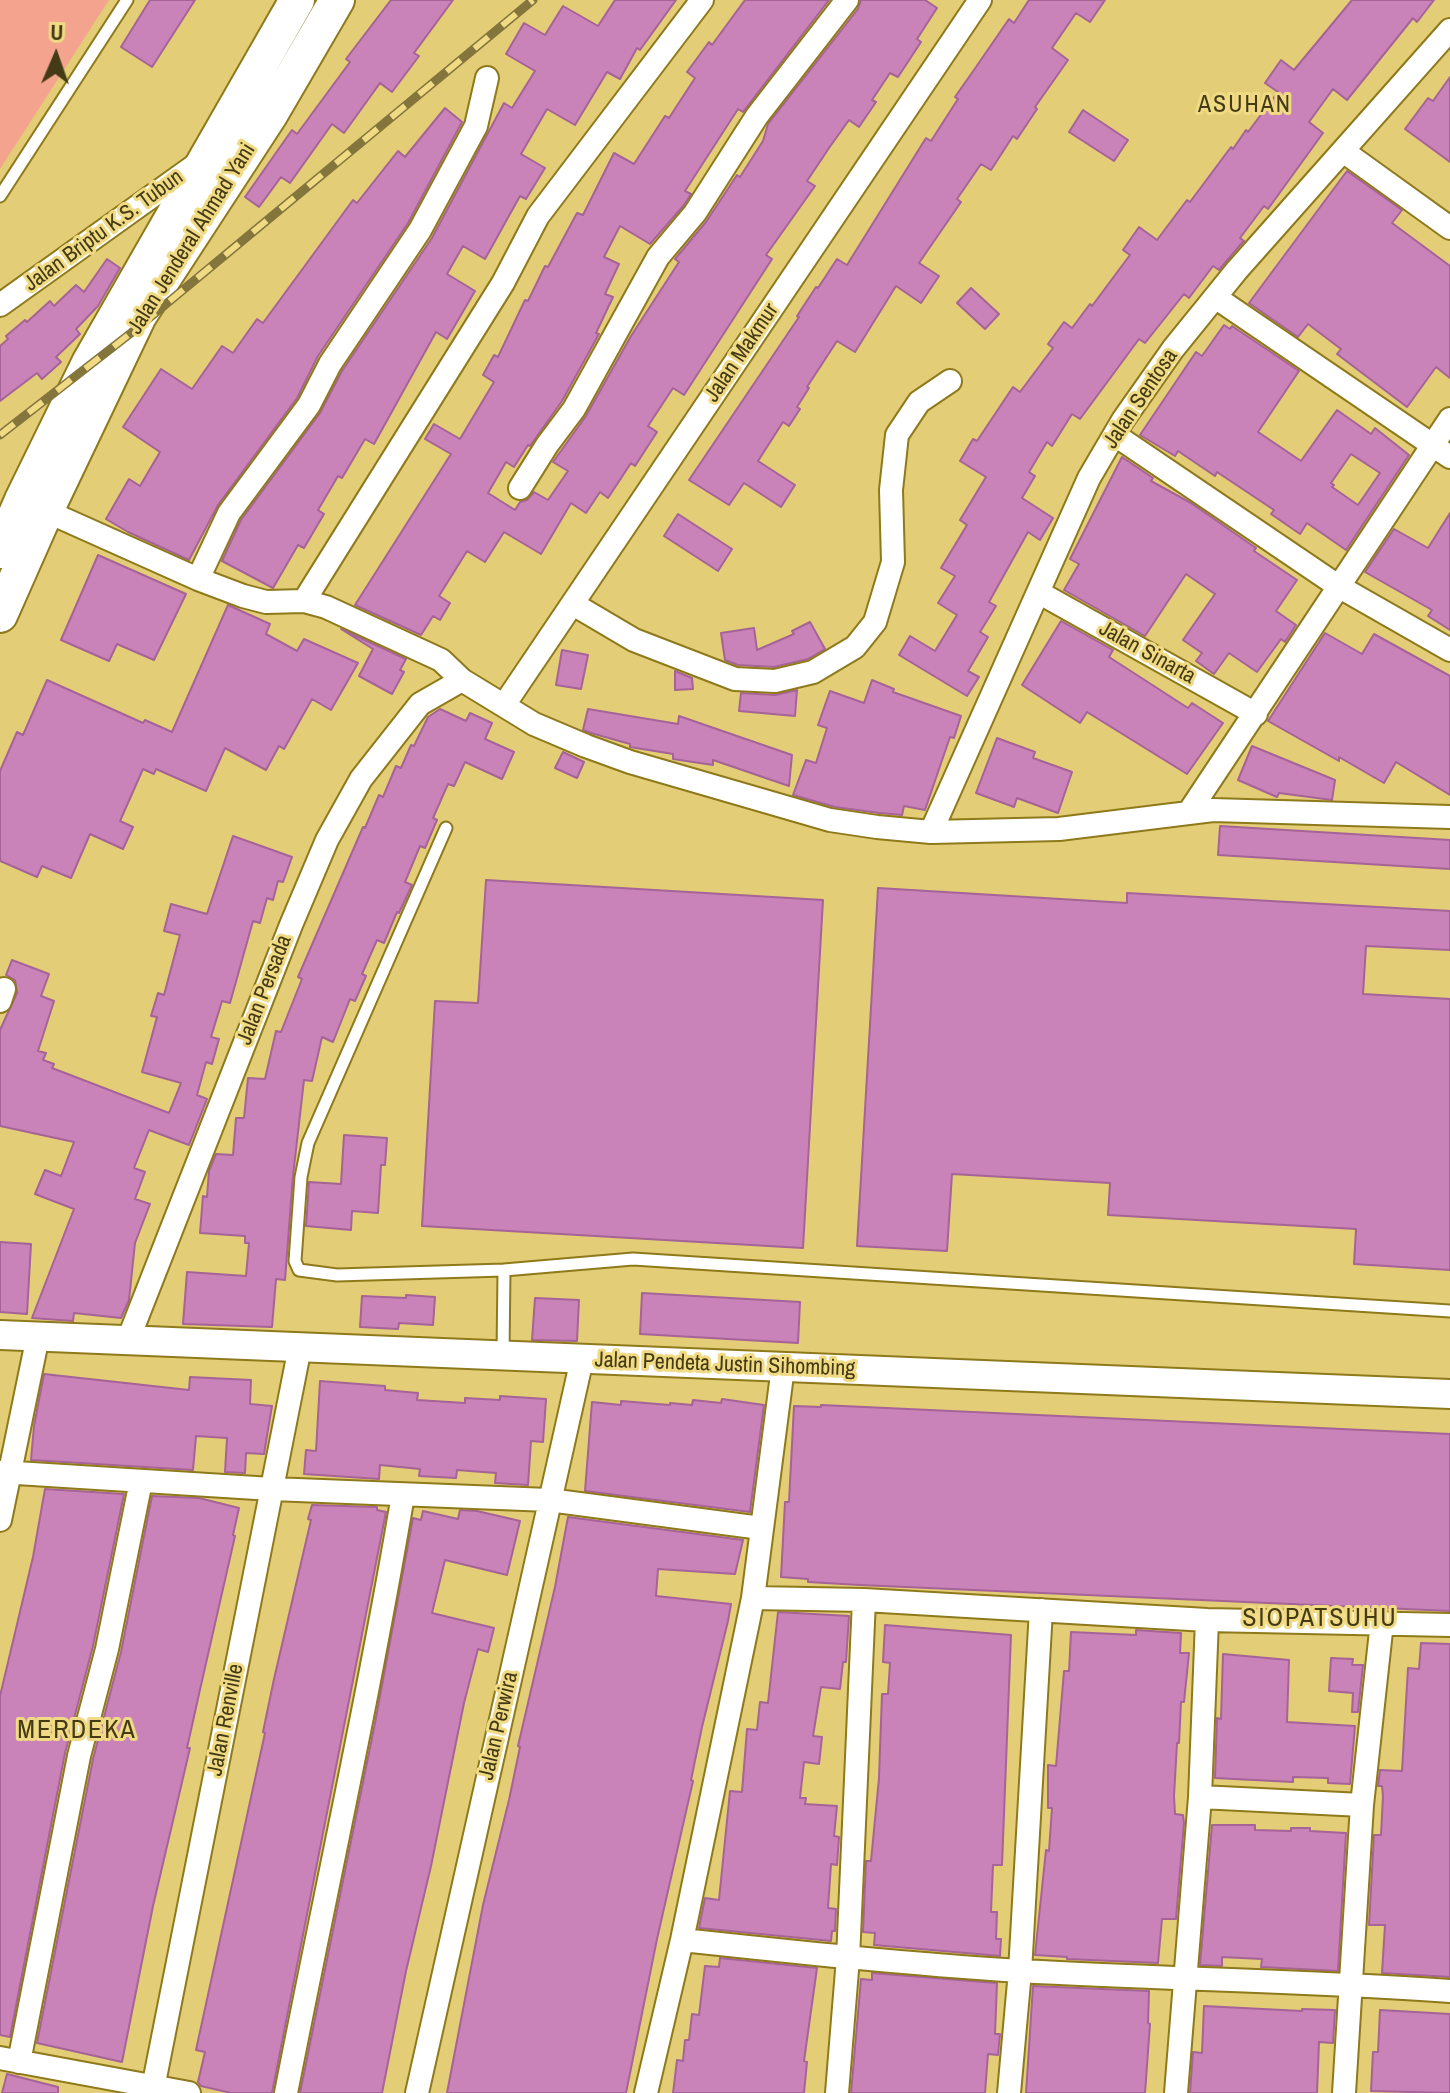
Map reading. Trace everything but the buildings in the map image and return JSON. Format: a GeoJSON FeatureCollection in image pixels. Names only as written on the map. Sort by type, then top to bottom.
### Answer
{"type":"FeatureCollection","features":[{"type":"Feature","properties":{"kind":"main road","name":"Jalan Jenderal Ahmad Yani"},"geometry":{"type":"LineString","coordinates":[[0,551],[89,363],[207,157],[300,14],[337,0]]}},
{"type":"Feature","properties":{"kind":"main road","name":"Jalan Jenderal Ahmad Yani"},"geometry":{"type":"LineString","coordinates":[[0,615],[139,316],[270,115],[300,14]]}},
{"type":"Feature","properties":{"kind":"street"},"geometry":{"type":"LineString","coordinates":[[304,601],[503,283],[538,216],[702,0]]}},
{"type":"Feature","properties":{"kind":"street"},"geometry":{"type":"LineString","coordinates":[[520,488],[574,409],[658,257],[695,213],[757,116],[847,0]]}},
{"type":"Feature","properties":{"kind":"street","name":"Jalan Makmur"},"geometry":{"type":"LineString","coordinates":[[504,705],[980,0]]}},
{"type":"Feature","properties":{"kind":"street","name":"Jalan Sentosa"},"geometry":{"type":"LineString","coordinates":[[931,832],[1089,478],[1115,435],[1173,349],[1215,297],[1450,30]]}},
{"type":"Feature","properties":{"kind":"street"},"geometry":{"type":"LineString","coordinates":[[198,579],[229,513],[309,405],[330,364],[420,230],[476,126],[487,78]]}},
{"type":"Feature","properties":{"kind":"street"},"geometry":{"type":"LineString","coordinates":[[1343,151],[1450,228]]}},
{"type":"Feature","properties":{"kind":"street","name":"Jalan Briptu K.S. Tubun"},"geometry":{"type":"LineString","coordinates":[[3,299],[207,157]]}},
{"type":"Feature","properties":{"kind":"street"},"geometry":{"type":"LineString","coordinates":[[1215,297],[1441,452]]}},
{"type":"Feature","properties":{"kind":"street"},"geometry":{"type":"LineString","coordinates":[[573,604],[634,640],[735,679],[775,681],[813,672],[855,647],[875,622],[893,562],[891,490],[897,435],[919,402],[950,381]]}},
{"type":"Feature","properties":{"kind":"street"},"geometry":{"type":"LineString","coordinates":[[1189,812],[1338,586],[1441,452],[1450,419]]}},
{"type":"Feature","properties":{"kind":"street"},"geometry":{"type":"LineString","coordinates":[[1115,435],[1338,586],[1450,650]]}},
{"type":"Feature","properties":{"kind":"street"},"geometry":{"type":"LineString","coordinates":[[46,511],[198,579],[266,602],[304,601],[326,607],[441,660],[462,680],[534,724],[630,762],[830,820],[931,832],[1059,829],[1189,812],[1252,810],[1450,817]]}},
{"type":"Feature","properties":{"kind":"street","name":"Jalan Sinarta"},"geometry":{"type":"LineString","coordinates":[[1038,592],[1256,714]]}},
{"type":"Feature","properties":{"kind":"street","name":"Jalan Persada"},"geometry":{"type":"LineString","coordinates":[[128,1340],[285,939],[327,840],[361,779],[420,704],[462,680]]}},
{"type":"Feature","properties":{"kind":"street","name":"Jalan Pendeta Justin Sihombing"},"geometry":{"type":"LineString","coordinates":[[0,1335],[1450,1394]]}},
{"type":"Feature","properties":{"kind":"street"},"geometry":{"type":"LineString","coordinates":[[0,1520],[5,1473],[38,1336]]}},
{"type":"Feature","properties":{"kind":"street","name":"Jalan Renville"},"geometry":{"type":"LineString","coordinates":[[152,2089],[300,1347]]}},
{"type":"Feature","properties":{"kind":"street","name":"Jalan Perwira"},"geometry":{"type":"LineString","coordinates":[[417,2093],[582,1359]]}},
{"type":"Feature","properties":{"kind":"street"},"geometry":{"type":"LineString","coordinates":[[646,2093],[682,1940],[753,1598],[783,1367]]}},
{"type":"Feature","properties":{"kind":"street"},"geometry":{"type":"LineString","coordinates":[[5,1473],[272,1489],[549,1500],[761,1528]]}},
{"type":"Feature","properties":{"kind":"street"},"geometry":{"type":"LineString","coordinates":[[141,1481],[107,1649],[79,1756],[10,2060],[152,2089],[189,2093]]}},
{"type":"Feature","properties":{"kind":"street"},"geometry":{"type":"LineString","coordinates":[[286,2093],[335,1842],[377,1651],[403,1495]]}},
{"type":"Feature","properties":{"kind":"street"},"geometry":{"type":"LineString","coordinates":[[753,1598],[864,1600],[1207,1620],[1450,1625]]}},
{"type":"Feature","properties":{"kind":"street"},"geometry":{"type":"LineString","coordinates":[[837,2093],[848,1958],[864,1600]]}},
{"type":"Feature","properties":{"kind":"street"},"geometry":{"type":"LineString","coordinates":[[1009,2093],[1020,1971],[1041,1610]]}},
{"type":"Feature","properties":{"kind":"street"},"geometry":{"type":"LineString","coordinates":[[1176,2093],[1200,1797],[1207,1620]]}},
{"type":"Feature","properties":{"kind":"street"},"geometry":{"type":"LineString","coordinates":[[1344,2093],[1362,1805],[1382,1622]]}},
{"type":"Feature","properties":{"kind":"street"},"geometry":{"type":"LineString","coordinates":[[1200,1797],[1362,1805]]}},
{"type":"Feature","properties":{"kind":"street"},"geometry":{"type":"LineString","coordinates":[[682,1940],[848,1958],[1020,1971],[1352,1984],[1450,1991]]}},
{"type":"Feature","properties":{"kind":"lane"},"geometry":{"type":"LineString","coordinates":[[0,196],[127,0]]}},
{"type":"Feature","properties":{"kind":"lane"},"geometry":{"type":"LineString","coordinates":[[446,828],[308,1143],[301,1177],[295,1261],[299,1270],[337,1275],[504,1270],[633,1259],[1450,1311]]}},
{"type":"Feature","properties":{"kind":"lane"},"geometry":{"type":"LineString","coordinates":[[503,1356],[504,1270]]}},
{"type":"Feature","properties":{"kind":"shaded area"},"geometry":{"type":"Polygon","coordinates":[[[0,0],[109,0],[0,169],[0,0]]]}},
{"type":"Feature","properties":{"kind":"railway"},"geometry":{"type":"LineString","coordinates":[[0,435],[131,333],[533,0]]}},
{"type":"Feature","properties":{"kind":"district","name":"ASUHAN"},"geometry":{"type":"Point","coordinates":[1245,106]}},
{"type":"Feature","properties":{"kind":"district","name":"SIOPATSUHU"},"geometry":{"type":"Point","coordinates":[1320,1619]}},
{"type":"Feature","properties":{"kind":"district","name":"MERDEKA"},"geometry":{"type":"Point","coordinates":[77,1731]}}]}
